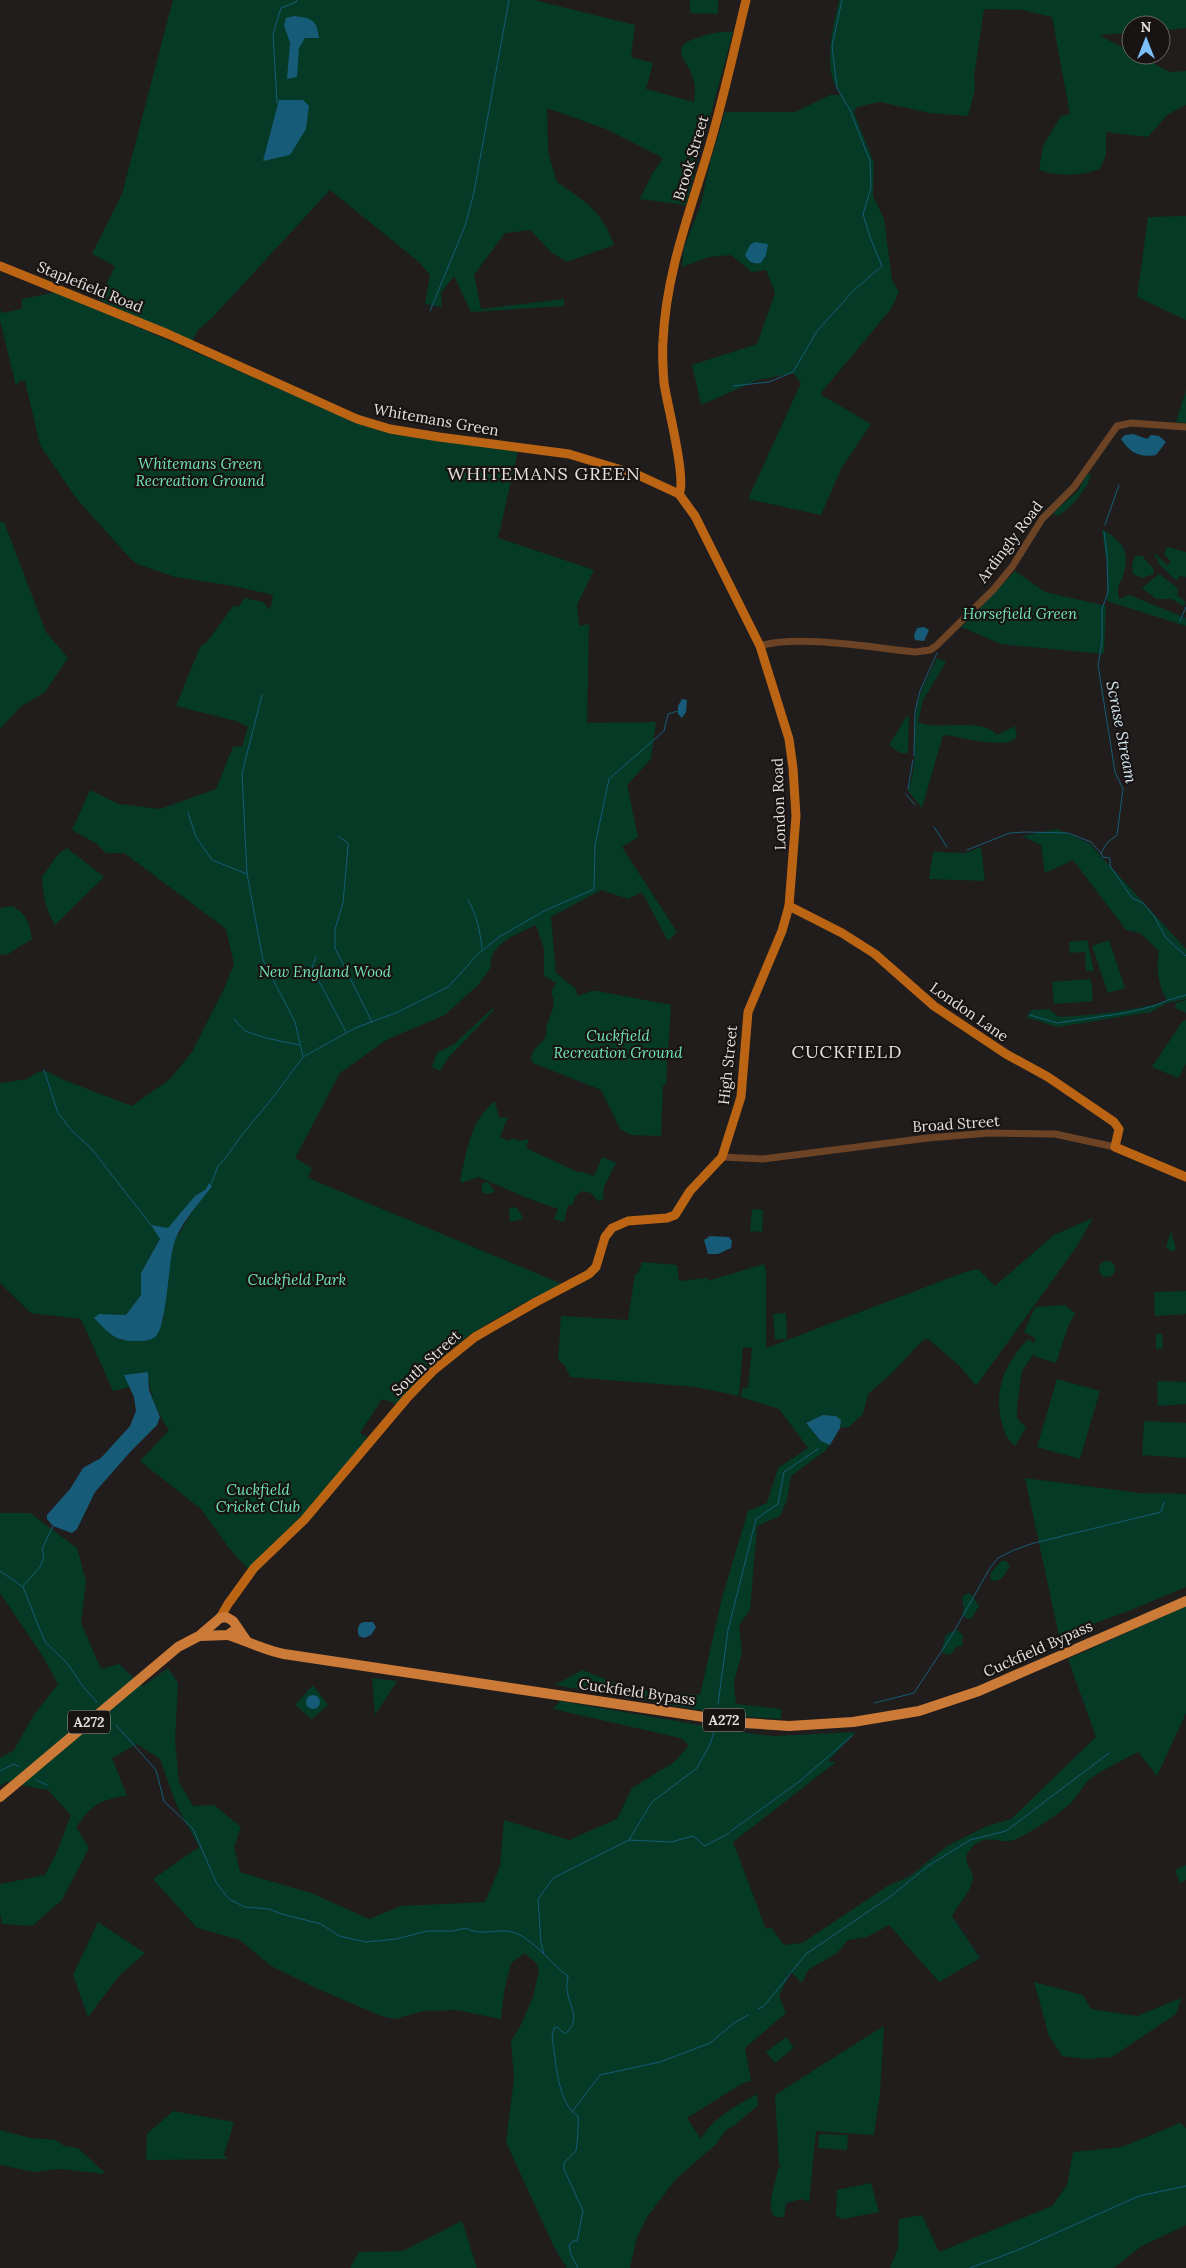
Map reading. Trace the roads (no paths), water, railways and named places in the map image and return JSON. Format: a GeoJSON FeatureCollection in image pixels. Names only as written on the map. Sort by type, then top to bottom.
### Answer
{"type":"FeatureCollection","features":[{"type":"Feature","properties":{"kind":"highway","name":"Cuckfield Bypass"},"geometry":{"type":"LineString","coordinates":[[224,1635],[246,1640],[271,1652],[293,1656],[744,1724],[789,1726],[854,1722],[919,1710],[979,1691],[1186,1601]]}},
{"type":"Feature","properties":{"kind":"highway"},"geometry":{"type":"LineString","coordinates":[[226,1617],[233,1621],[234,1630],[224,1635],[217,1630],[218,1621],[226,1617]]}},
{"type":"Feature","properties":{"kind":"highway","name":"A272"},"geometry":{"type":"LineString","coordinates":[[0,1797],[178,1647],[199,1636],[218,1621]]}},
{"type":"Feature","properties":{"kind":"highway","name":"Cuckfield Bypass"},"geometry":{"type":"LineString","coordinates":[[233,1621],[246,1640]]}},
{"type":"Feature","properties":{"kind":"highway","name":"A272"},"geometry":{"type":"LineString","coordinates":[[199,1636],[224,1635]]}},
{"type":"Feature","properties":{"kind":"main road","name":"Brook Street"},"geometry":{"type":"LineString","coordinates":[[679,494],[682,485],[680,469],[664,382],[662,359],[664,324],[674,261],[718,118],[746,0]]}},
{"type":"Feature","properties":{"kind":"main road","name":"Staplefield Road"},"geometry":{"type":"LineString","coordinates":[[0,266],[168,334]]}},
{"type":"Feature","properties":{"kind":"main road","name":"Whitemans Green"},"geometry":{"type":"LineString","coordinates":[[168,334],[341,412],[374,424],[438,437],[569,454],[638,476],[679,494]]}},
{"type":"Feature","properties":{"kind":"main road"},"geometry":{"type":"LineString","coordinates":[[679,494],[695,516],[760,646]]}},
{"type":"Feature","properties":{"kind":"main road","name":"London Road"},"geometry":{"type":"LineString","coordinates":[[760,646],[784,721],[792,755],[796,816],[789,906]]}},
{"type":"Feature","properties":{"kind":"main road","name":"London Lane"},"geometry":{"type":"LineString","coordinates":[[789,906],[842,933],[875,954],[934,1006],[1006,1054],[1048,1077],[1114,1122],[1119,1129],[1115,1147]]}},
{"type":"Feature","properties":{"kind":"main road","name":"High Street"},"geometry":{"type":"LineString","coordinates":[[676,1215],[690,1191],[722,1157],[741,1097],[748,1012],[782,931],[789,906]]}},
{"type":"Feature","properties":{"kind":"main road","name":"Broad Street"},"geometry":{"type":"LineString","coordinates":[[1115,1147],[1186,1177]]}},
{"type":"Feature","properties":{"kind":"main road","name":"South Street"},"geometry":{"type":"LineString","coordinates":[[218,1621],[254,1568],[327,1494],[407,1398],[456,1351],[512,1315],[589,1274],[596,1267],[605,1237],[616,1225],[634,1220],[667,1218],[676,1215]]}},
{"type":"Feature","properties":{"kind":"main road","name":"South Street"},"geometry":{"type":"LineString","coordinates":[[233,1621],[234,1598]]}},
{"type":"Feature","properties":{"kind":"street","name":"Ardingly Road"},"geometry":{"type":"LineString","coordinates":[[760,646],[772,642],[800,642],[915,652],[930,650],[961,622],[1012,567],[1042,519],[1074,487],[1117,426],[1131,423],[1186,427]]}},
{"type":"Feature","properties":{"kind":"street","name":"Broad Street"},"geometry":{"type":"LineString","coordinates":[[722,1157],[763,1159],[928,1138],[989,1133],[1054,1134],[1115,1147]]}},
{"type":"Feature","properties":{"kind":"water"},"geometry":{"type":"Polygon","coordinates":[[[294,16],[312,21],[317,27],[319,38],[305,38],[299,48],[297,77],[287,79],[290,43],[284,25],[286,18],[294,16]]]}},
{"type":"Feature","properties":{"kind":"water"},"geometry":{"type":"Polygon","coordinates":[[[279,100],[303,100],[309,106],[306,129],[290,155],[263,161],[279,100]]]}},
{"type":"Feature","properties":{"kind":"water"},"geometry":{"type":"Polygon","coordinates":[[[755,242],[768,244],[766,255],[761,263],[751,262],[745,255],[750,245],[755,242]]]}},
{"type":"Feature","properties":{"kind":"water"},"geometry":{"type":"Polygon","coordinates":[[[1133,434],[1147,439],[1151,435],[1159,436],[1166,442],[1156,455],[1140,455],[1128,448],[1121,439],[1125,435],[1133,434]]]}},
{"type":"Feature","properties":{"kind":"water"},"geometry":{"type":"Polygon","coordinates":[[[924,627],[929,630],[924,641],[915,640],[914,635],[917,628],[924,627]]]}},
{"type":"Feature","properties":{"kind":"water"},"geometry":{"type":"Polygon","coordinates":[[[682,699],[687,700],[686,712],[682,718],[678,714],[678,706],[682,699]]]}},
{"type":"Feature","properties":{"kind":"water"},"geometry":{"type":"Polygon","coordinates":[[[209,1183],[212,1186],[185,1221],[174,1244],[165,1309],[159,1331],[155,1337],[144,1341],[122,1340],[112,1335],[94,1318],[99,1314],[126,1315],[141,1295],[141,1273],[160,1239],[151,1225],[168,1228],[195,1196],[206,1189],[209,1183]]]}},
{"type":"Feature","properties":{"kind":"water"},"geometry":{"type":"Polygon","coordinates":[[[710,1236],[729,1237],[732,1241],[731,1248],[718,1254],[708,1254],[704,1240],[710,1236]]]}},
{"type":"Feature","properties":{"kind":"water"},"geometry":{"type":"Polygon","coordinates":[[[148,1372],[149,1390],[160,1417],[157,1425],[95,1492],[77,1529],[72,1533],[53,1526],[47,1519],[47,1515],[70,1489],[83,1468],[101,1458],[130,1426],[136,1411],[134,1397],[124,1375],[148,1372]]]}},
{"type":"Feature","properties":{"kind":"water"},"geometry":{"type":"Polygon","coordinates":[[[823,1415],[836,1416],[841,1420],[840,1428],[830,1445],[821,1441],[806,1423],[823,1415]]]}},
{"type":"Feature","properties":{"kind":"water"},"geometry":{"type":"Polygon","coordinates":[[[363,1622],[373,1622],[376,1627],[371,1635],[364,1638],[359,1636],[358,1630],[363,1622]]]}},
{"type":"Feature","properties":{"kind":"water"},"geometry":{"type":"Polygon","coordinates":[[[313,1695],[318,1697],[320,1702],[318,1707],[313,1709],[308,1707],[306,1702],[308,1697],[313,1695]]]}},
{"type":"Feature","properties":{"kind":"waterway"},"geometry":{"type":"LineString","coordinates":[[277,103],[273,34],[281,8],[297,0]]}},
{"type":"Feature","properties":{"kind":"waterway"},"geometry":{"type":"LineString","coordinates":[[430,311],[465,226],[474,192],[509,0]]}},
{"type":"Feature","properties":{"kind":"waterway"},"geometry":{"type":"LineString","coordinates":[[733,386],[769,382],[793,372],[817,331],[854,290],[882,266],[863,214],[871,188],[870,161],[850,110],[837,88],[832,46],[842,0]]}},
{"type":"Feature","properties":{"kind":"waterway","name":"Scrase Stream"},"geometry":{"type":"LineString","coordinates":[[1105,525],[1119,485]]}},
{"type":"Feature","properties":{"kind":"waterway","name":"Scrase Stream"},"geometry":{"type":"LineString","coordinates":[[1104,532],[1108,592],[1102,609],[1102,642],[1098,665],[1115,772],[1123,789],[1117,835],[1107,843],[1101,853],[1103,857],[1110,858],[1110,866],[1132,898],[1143,903],[1154,916],[1166,938],[1186,956]]}},
{"type":"Feature","properties":{"kind":"waterway"},"geometry":{"type":"LineString","coordinates":[[1180,621],[1186,607]]}},
{"type":"Feature","properties":{"kind":"waterway"},"geometry":{"type":"LineString","coordinates":[[914,756],[915,711],[920,691],[937,653]]}},
{"type":"Feature","properties":{"kind":"waterway"},"geometry":{"type":"LineString","coordinates":[[262,695],[242,773],[247,874],[263,960],[295,1022],[303,1056]]}},
{"type":"Feature","properties":{"kind":"waterway"},"geometry":{"type":"LineString","coordinates":[[211,1184],[218,1166],[303,1057],[355,1028],[398,1012],[448,987],[478,954],[499,937],[544,911],[594,889],[595,845],[609,779],[664,731],[668,714],[678,711]]}},
{"type":"Feature","properties":{"kind":"waterway"},"geometry":{"type":"LineString","coordinates":[[908,789],[913,760]]}},
{"type":"Feature","properties":{"kind":"waterway"},"geometry":{"type":"LineString","coordinates":[[906,794],[915,805]]}},
{"type":"Feature","properties":{"kind":"waterway"},"geometry":{"type":"LineString","coordinates":[[188,813],[196,837],[212,860],[247,874]]}},
{"type":"Feature","properties":{"kind":"waterway"},"geometry":{"type":"LineString","coordinates":[[934,827],[947,847]]}},
{"type":"Feature","properties":{"kind":"waterway"},"geometry":{"type":"LineString","coordinates":[[967,850],[1010,833],[1025,832],[1068,833],[1091,842],[1101,853]]}},
{"type":"Feature","properties":{"kind":"waterway"},"geometry":{"type":"LineString","coordinates":[[338,836],[348,843],[348,847],[343,903],[335,929],[335,948],[372,1022]]}},
{"type":"Feature","properties":{"kind":"waterway"},"geometry":{"type":"LineString","coordinates":[[468,900],[478,923],[482,949]]}},
{"type":"Feature","properties":{"kind":"waterway"},"geometry":{"type":"LineString","coordinates":[[316,957],[312,968],[346,1032]]}},
{"type":"Feature","properties":{"kind":"waterway"},"geometry":{"type":"LineString","coordinates":[[1030,1015],[1057,1023],[1125,1013],[1186,995]]}},
{"type":"Feature","properties":{"kind":"waterway"},"geometry":{"type":"LineString","coordinates":[[234,1019],[245,1031],[266,1038],[299,1045]]}},
{"type":"Feature","properties":{"kind":"waterway"},"geometry":{"type":"LineString","coordinates":[[44,1070],[58,1113],[72,1131],[90,1147],[151,1225]]}},
{"type":"Feature","properties":{"kind":"waterway"},"geometry":{"type":"LineString","coordinates":[[718,1704],[728,1630],[756,1519],[778,1504],[784,1472],[818,1449]]}},
{"type":"Feature","properties":{"kind":"waterway"},"geometry":{"type":"LineString","coordinates":[[874,1703],[914,1693],[952,1635],[990,1568],[998,1558],[1034,1543],[1161,1512],[1164,1502]]}},
{"type":"Feature","properties":{"kind":"waterway"},"geometry":{"type":"LineString","coordinates":[[23,1586],[40,1567],[44,1557],[42,1549],[53,1526]]}},
{"type":"Feature","properties":{"kind":"waterway"},"geometry":{"type":"LineString","coordinates":[[0,1571],[23,1587],[45,1642],[67,1663],[84,1688],[97,1702]]}},
{"type":"Feature","properties":{"kind":"waterway"},"geometry":{"type":"LineString","coordinates":[[116,1725],[156,1770],[164,1801],[193,1829],[217,1884],[229,1899],[245,1907],[269,1909],[321,1924],[339,1936],[366,1942],[396,1939],[427,1931],[453,1931],[466,1928],[477,1932],[512,1932],[527,1939],[568,1976],[567,1987],[574,2017],[573,2023],[565,2034],[557,2027],[554,2028],[552,2037],[556,2068],[562,2092],[571,2110],[578,2116],[576,2151],[564,2163],[564,2169],[583,2211],[577,2241],[573,2241],[569,2245],[571,2255],[578,2268]]}},
{"type":"Feature","properties":{"kind":"waterway"},"geometry":{"type":"LineString","coordinates":[[629,1840],[652,1802],[697,1768],[711,1742],[714,1731]]}},
{"type":"Feature","properties":{"kind":"waterway"},"geometry":{"type":"LineString","coordinates":[[731,1831],[800,1781],[853,1735]]}},
{"type":"Feature","properties":{"kind":"waterway"},"geometry":{"type":"LineString","coordinates":[[758,2009],[764,2006],[806,1954],[891,1896],[928,1866],[970,1840],[1006,1831],[1109,1753]]}},
{"type":"Feature","properties":{"kind":"waterway"},"geometry":{"type":"LineString","coordinates":[[0,1771],[14,1764],[19,1767]]}},
{"type":"Feature","properties":{"kind":"waterway"},"geometry":{"type":"LineString","coordinates":[[36,1780],[47,1785]]}},
{"type":"Feature","properties":{"kind":"waterway"},"geometry":{"type":"LineString","coordinates":[[544,1954],[541,1943],[538,1899],[553,1878],[629,1840],[671,1842],[693,1836],[705,1846],[729,1833]]}},
{"type":"Feature","properties":{"kind":"waterway"},"geometry":{"type":"LineString","coordinates":[[572,2112],[600,2075],[660,2062],[710,2043],[734,2023],[748,2015]]}},
{"type":"Feature","properties":{"kind":"waterway"},"geometry":{"type":"LineString","coordinates":[[970,2268],[1018,2250],[1139,2196],[1186,2186]]}},
{"type":"Feature","properties":{"kind":"district","name":"WHITEMANS GREEN"},"geometry":{"type":"Point","coordinates":[544,474]}},
{"type":"Feature","properties":{"kind":"district","name":"CUCKFIELD"},"geometry":{"type":"Point","coordinates":[847,1052]}},
{"type":"Feature","properties":{"kind":"park label","name":"Whitemans Green Recreation Ground"},"geometry":{"type":"Point","coordinates":[200,472]}},
{"type":"Feature","properties":{"kind":"park label","name":"Horsefield Green"},"geometry":{"type":"Point","coordinates":[1020,614]}},
{"type":"Feature","properties":{"kind":"park label","name":"New England Wood"},"geometry":{"type":"Point","coordinates":[325,972]}},
{"type":"Feature","properties":{"kind":"park label","name":"Cuckfield Recreation Ground"},"geometry":{"type":"Point","coordinates":[618,1044]}},
{"type":"Feature","properties":{"kind":"park label","name":"Cuckfield Park"},"geometry":{"type":"Point","coordinates":[297,1280]}},
{"type":"Feature","properties":{"kind":"park label","name":"Cuckfield Cricket Club"},"geometry":{"type":"Point","coordinates":[258,1498]}}]}
